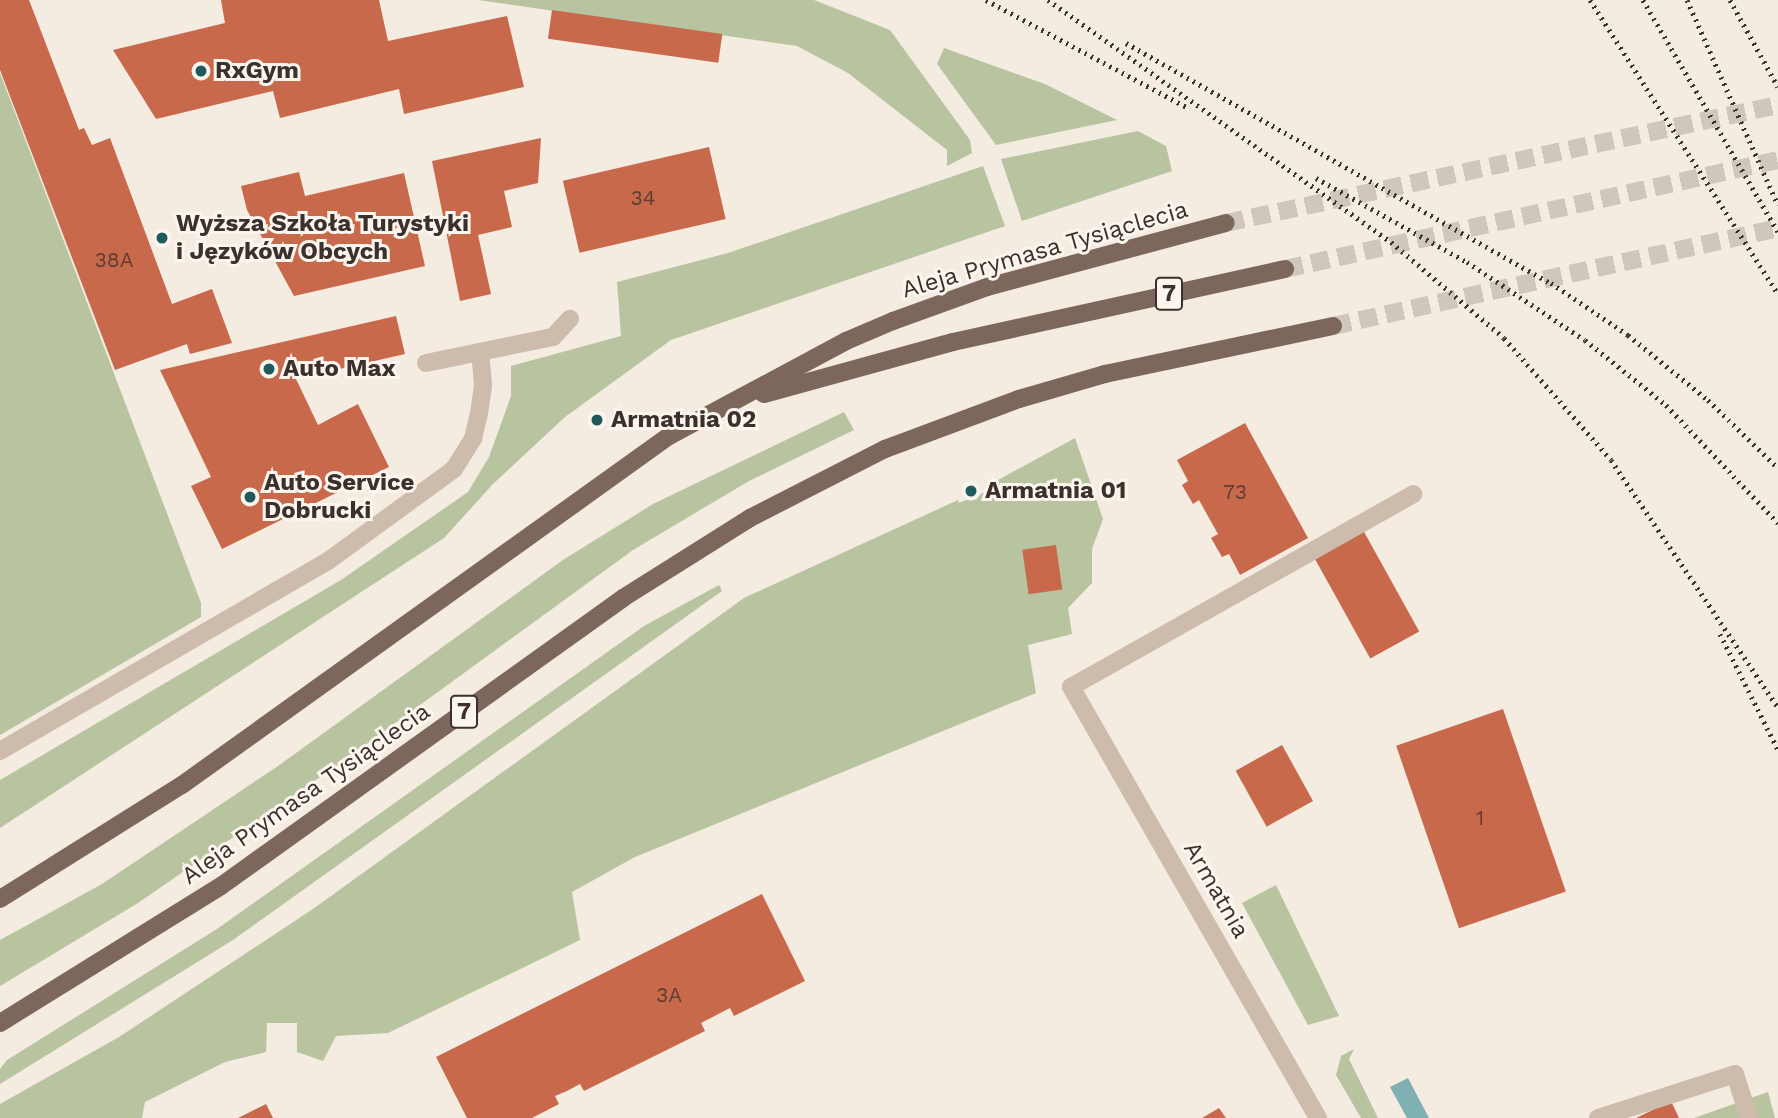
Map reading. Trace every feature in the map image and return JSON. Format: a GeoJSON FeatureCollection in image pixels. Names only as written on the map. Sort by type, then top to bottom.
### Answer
{"type":"FeatureCollection","features":[{"type":"Feature","properties":{"kind":"main road","name":"Aleja Prymasa Tysiąclecia"},"geometry":{"type":"LineString","coordinates":[[0,899],[182,785],[390,640],[629,462],[733,402],[846,341],[893,321],[988,288],[1226,223]]}},
{"type":"Feature","properties":{"kind":"main road","name":"7"},"geometry":{"type":"LineString","coordinates":[[733,402],[953,342],[1285,269]]}},
{"type":"Feature","properties":{"kind":"main road","name":"Aleja Prymasa Tysiąclecia"},"geometry":{"type":"LineString","coordinates":[[0,1023],[221,886],[623,598],[762,512],[886,449],[1019,398],[1105,374],[1333,326]]}},
{"type":"Feature","properties":{"kind":"street"},"geometry":{"type":"LineString","coordinates":[[426,363],[553,337],[570,319]]}},
{"type":"Feature","properties":{"kind":"street"},"geometry":{"type":"LineString","coordinates":[[0,751],[328,561],[454,469],[473,439],[480,414],[483,384],[480,352]]}},
{"type":"Feature","properties":{"kind":"street","name":"Armatnia"},"geometry":{"type":"LineString","coordinates":[[1318,1118],[1071,687],[1413,494]]}},
{"type":"Feature","properties":{"kind":"street"},"geometry":{"type":"LineString","coordinates":[[1598,1118],[1735,1074],[1749,1118]]}},
{"type":"Feature","properties":{"kind":"green space"},"geometry":{"type":"Polygon","coordinates":[[[478,0],[814,0],[890,30],[970,140],[972,153],[947,166],[947,150],[848,73],[797,46],[478,0]]]}},
{"type":"Feature","properties":{"kind":"green space"},"geometry":{"type":"Polygon","coordinates":[[[944,48],[1045,84],[1117,120],[996,145],[937,64],[944,48]]]}},
{"type":"Feature","properties":{"kind":"green space"},"geometry":{"type":"Polygon","coordinates":[[[0,73],[201,603],[201,617],[0,735],[0,73]]]}},
{"type":"Feature","properties":{"kind":"green space"},"geometry":{"type":"Polygon","coordinates":[[[1138,131],[1166,146],[1172,171],[1022,221],[1001,159],[1138,131]]]}},
{"type":"Feature","properties":{"kind":"green space"},"geometry":{"type":"Polygon","coordinates":[[[983,166],[1005,226],[671,340],[565,417],[493,484],[444,538],[0,828],[0,780],[341,580],[468,492],[489,457],[511,396],[511,366],[621,336],[617,282],[728,253],[983,166]]]}},
{"type":"Feature","properties":{"kind":"green space"},"geometry":{"type":"Polygon","coordinates":[[[844,412],[854,430],[749,481],[633,550],[339,764],[138,903],[0,986],[0,940],[102,884],[278,766],[563,560],[653,504],[844,412]]]}},
{"type":"Feature","properties":{"kind":"green space"},"geometry":{"type":"Polygon","coordinates":[[[1075,438],[1103,519],[1092,549],[1092,583],[1068,608],[1072,634],[1028,645],[1036,693],[635,857],[572,892],[580,940],[388,1033],[336,1036],[323,1061],[297,1052],[297,1023],[267,1023],[266,1052],[225,1062],[145,1102],[142,1118],[0,1118],[0,1104],[119,1037],[313,909],[744,598],[958,500],[959,503],[988,491],[987,486],[1075,438]]]}},
{"type":"Feature","properties":{"kind":"green space"},"geometry":{"type":"Polygon","coordinates":[[[719,585],[722,591],[233,940],[0,1084],[0,1069],[7,1060],[217,929],[644,626],[719,585]]]}},
{"type":"Feature","properties":{"kind":"green space"},"geometry":{"type":"Polygon","coordinates":[[[1276,885],[1339,1016],[1308,1025],[1242,903],[1276,885]]]}},
{"type":"Feature","properties":{"kind":"green space"},"geometry":{"type":"Polygon","coordinates":[[[1354,1049],[1349,1059],[1378,1118],[1361,1118],[1336,1075],[1341,1056],[1354,1049]]]}},
{"type":"Feature","properties":{"kind":"green space"},"geometry":{"type":"Polygon","coordinates":[[[1768,1092],[1775,1118],[1694,1118],[1768,1092]]]}},
{"type":"Feature","properties":{"kind":"water"},"geometry":{"type":"Polygon","coordinates":[[[1408,1078],[1429,1118],[1407,1118],[1390,1087],[1408,1078]]]}},
{"type":"Feature","properties":{"kind":"building"},"geometry":{"type":"Polygon","coordinates":[[[0,0],[29,0],[79,130],[84,128],[92,145],[110,138],[172,304],[212,289],[232,343],[190,354],[187,344],[115,370],[0,70],[0,0]]]}},
{"type":"Feature","properties":{"kind":"building"},"geometry":{"type":"Polygon","coordinates":[[[221,0],[379,0],[388,41],[507,16],[524,87],[404,114],[399,89],[280,118],[273,91],[156,119],[113,50],[225,23],[221,0]]]}},
{"type":"Feature","properties":{"kind":"building"},"geometry":{"type":"Polygon","coordinates":[[[552,10],[722,34],[718,63],[548,39],[552,10]]]}},
{"type":"Feature","properties":{"kind":"building"},"geometry":{"type":"Polygon","coordinates":[[[541,138],[538,183],[504,191],[512,227],[478,235],[491,294],[460,301],[432,161],[541,138]]]}},
{"type":"Feature","properties":{"kind":"building"},"geometry":{"type":"Polygon","coordinates":[[[709,147],[726,219],[579,253],[563,181],[709,147]]]}},
{"type":"Feature","properties":{"kind":"building"},"geometry":{"type":"Polygon","coordinates":[[[299,172],[305,196],[404,173],[425,266],[294,296],[247,210],[241,186],[299,172]]]}},
{"type":"Feature","properties":{"kind":"building"},"geometry":{"type":"Polygon","coordinates":[[[396,316],[405,354],[296,379],[318,425],[358,404],[389,467],[222,549],[191,486],[211,477],[160,370],[396,316]]]}},
{"type":"Feature","properties":{"kind":"building"},"geometry":{"type":"Polygon","coordinates":[[[1245,423],[1308,538],[1240,575],[1229,554],[1222,557],[1211,538],[1218,534],[1199,500],[1193,504],[1182,485],[1188,481],[1177,460],[1245,423]]]}},
{"type":"Feature","properties":{"kind":"building"},"geometry":{"type":"Polygon","coordinates":[[[1363,530],[1419,631],[1370,659],[1314,557],[1363,530]]]}},
{"type":"Feature","properties":{"kind":"building"},"geometry":{"type":"Polygon","coordinates":[[[1056,545],[1062,590],[1029,594],[1022,550],[1056,545]]]}},
{"type":"Feature","properties":{"kind":"building"},"geometry":{"type":"Polygon","coordinates":[[[1503,709],[1566,891],[1459,928],[1396,746],[1503,709]]]}},
{"type":"Feature","properties":{"kind":"building"},"geometry":{"type":"Polygon","coordinates":[[[1282,745],[1313,801],[1267,827],[1236,771],[1282,745]]]}},
{"type":"Feature","properties":{"kind":"building"},"geometry":{"type":"Polygon","coordinates":[[[762,894],[805,981],[734,1016],[730,1008],[701,1023],[705,1031],[584,1091],[580,1084],[555,1096],[559,1104],[532,1118],[467,1118],[436,1057],[762,894]]]}},
{"type":"Feature","properties":{"kind":"building"},"geometry":{"type":"Polygon","coordinates":[[[1671,1101],[1679,1118],[1636,1118],[1671,1101]]]}},
{"type":"Feature","properties":{"kind":"building"},"geometry":{"type":"Polygon","coordinates":[[[266,1104],[273,1118],[238,1118],[266,1104]]]}},
{"type":"Feature","properties":{"kind":"building"},"geometry":{"type":"Polygon","coordinates":[[[1219,1108],[1226,1118],[1202,1118],[1219,1108]]]}},
{"type":"Feature","properties":{"kind":"tunnel"},"geometry":{"type":"LineString","coordinates":[[1226,223],[1778,105]]}},
{"type":"Feature","properties":{"kind":"tunnel"},"geometry":{"type":"LineString","coordinates":[[1285,269],[1778,160]]}},
{"type":"Feature","properties":{"kind":"tunnel"},"geometry":{"type":"LineString","coordinates":[[1333,326],[1778,228]]}},
{"type":"Feature","properties":{"kind":"railway"},"geometry":{"type":"LineString","coordinates":[[986,0],[1190,109]]}},
{"type":"Feature","properties":{"kind":"railway"},"geometry":{"type":"LineString","coordinates":[[1048,0],[1391,242],[1504,338],[1611,460],[1778,708]]}},
{"type":"Feature","properties":{"kind":"railway"},"geometry":{"type":"LineString","coordinates":[[1590,0],[1778,294]]}},
{"type":"Feature","properties":{"kind":"railway"},"geometry":{"type":"LineString","coordinates":[[1643,0],[1778,232]]}},
{"type":"Feature","properties":{"kind":"railway"},"geometry":{"type":"LineString","coordinates":[[1687,0],[1778,205]]}},
{"type":"Feature","properties":{"kind":"railway"},"geometry":{"type":"LineString","coordinates":[[1730,0],[1778,87]]}},
{"type":"Feature","properties":{"kind":"railway"},"geometry":{"type":"LineString","coordinates":[[1126,43],[1551,283],[1628,335],[1708,400],[1778,468]]}},
{"type":"Feature","properties":{"kind":"railway"},"geometry":{"type":"LineString","coordinates":[[1316,178],[1467,262],[1585,340],[1666,405],[1778,523]]}},
{"type":"Feature","properties":{"kind":"railway"},"geometry":{"type":"LineString","coordinates":[[1720,634],[1778,750]]}},
{"type":"Feature","properties":{"kind":"place","name":"RxGym"},"geometry":{"type":"Point","coordinates":[201,71]}},
{"type":"Feature","properties":{"kind":"place","name":"Wyższa Szkoła Turystyki i Języków Obcych"},"geometry":{"type":"Point","coordinates":[162,238]}},
{"type":"Feature","properties":{"kind":"place","name":"Auto Max"},"geometry":{"type":"Point","coordinates":[269,369]}},
{"type":"Feature","properties":{"kind":"place","name":"Armatnia 02"},"geometry":{"type":"Point","coordinates":[597,420]}},
{"type":"Feature","properties":{"kind":"place","name":"Armatnia 01"},"geometry":{"type":"Point","coordinates":[971,491]}},
{"type":"Feature","properties":{"kind":"place","name":"Auto Service Dobrucki"},"geometry":{"type":"Point","coordinates":[250,497]}}]}
